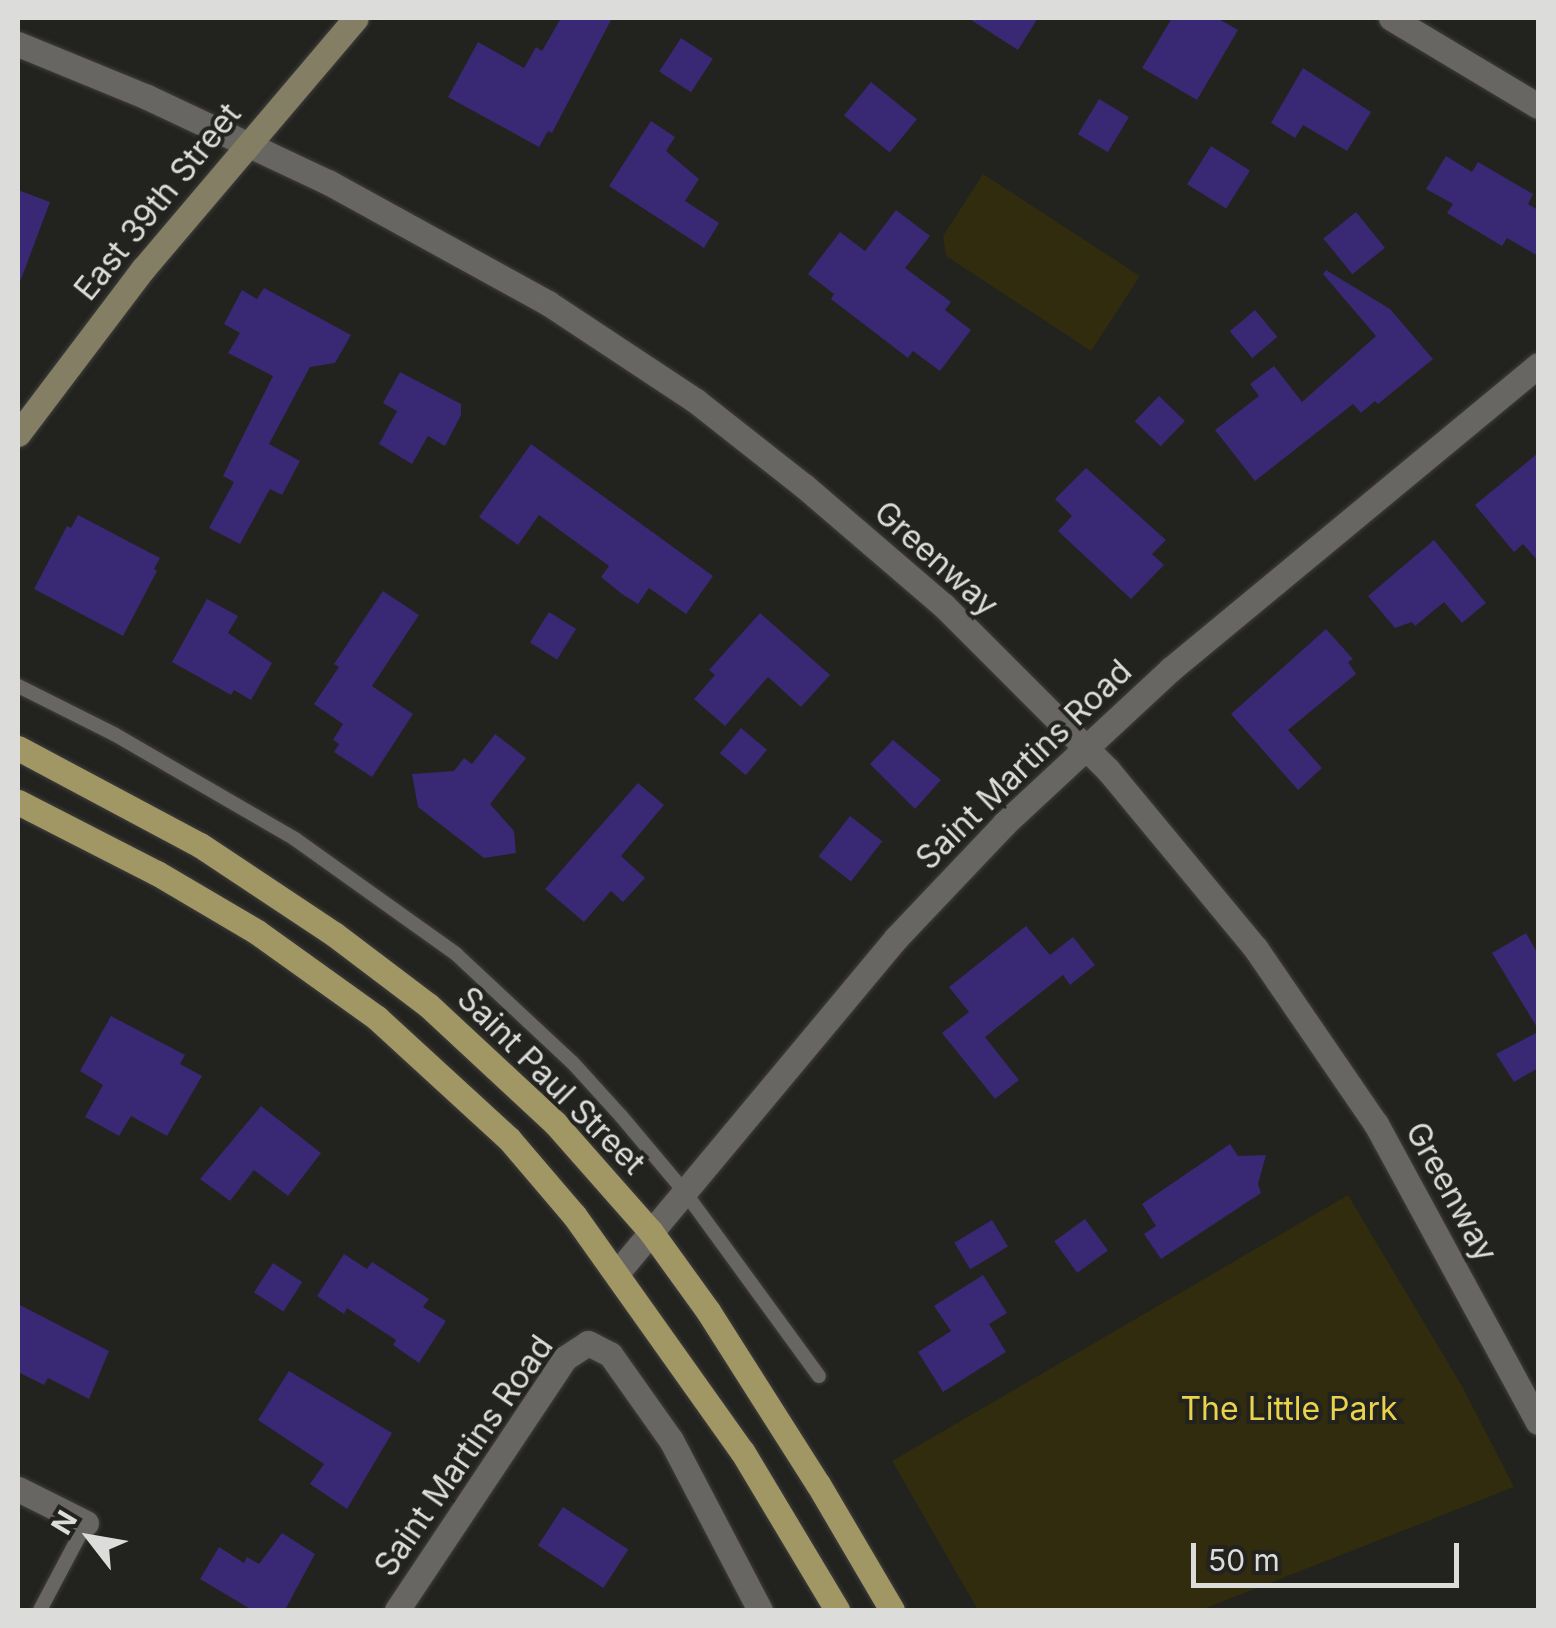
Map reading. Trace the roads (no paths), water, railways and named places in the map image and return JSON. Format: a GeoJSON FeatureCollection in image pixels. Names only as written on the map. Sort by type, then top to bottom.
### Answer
{"type":"FeatureCollection","features":[{"type":"Feature","properties":{"kind":"main road","name":"East 39th Street"},"geometry":{"type":"LineString","coordinates":[[18,434],[142,269],[356,18]]}},
{"type":"Feature","properties":{"kind":"main road","name":"Saint Paul Street"},"geometry":{"type":"LineString","coordinates":[[18,748],[216,855],[334,934],[428,1005],[556,1123],[651,1232],[708,1311],[818,1484],[892,1610]]}},
{"type":"Feature","properties":{"kind":"main road"},"geometry":{"type":"LineString","coordinates":[[18,802],[157,873],[257,932],[377,1018],[509,1139],[617,1273],[742,1450],[837,1610]]}},
{"type":"Feature","properties":{"kind":"street"},"geometry":{"type":"LineString","coordinates":[[1391,18],[1538,106]]}},
{"type":"Feature","properties":{"kind":"street","name":"Greenway"},"geometry":{"type":"LineString","coordinates":[[18,44],[148,97],[433,237],[610,342],[696,401],[804,486],[943,606],[1086,746],[1176,847],[1256,949],[1326,1050],[1442,1240],[1538,1422]]}},
{"type":"Feature","properties":{"kind":"street","name":"Saint Martins Road"},"geometry":{"type":"LineString","coordinates":[[617,1273],[896,938],[1004,824],[1086,746],[1273,582],[1538,365]]}},
{"type":"Feature","properties":{"kind":"street","name":"Saint Martins Road"},"geometry":{"type":"LineString","coordinates":[[397,1610],[565,1358],[588,1343],[610,1354],[671,1440],[760,1610]]}},
{"type":"Feature","properties":{"kind":"street"},"geometry":{"type":"LineString","coordinates":[[18,1489],[86,1522]]}},
{"type":"Feature","properties":{"kind":"lane"},"geometry":{"type":"LineString","coordinates":[[18,686],[229,799],[411,919],[456,954],[572,1062],[684,1191],[819,1376]]}},
{"type":"Feature","properties":{"kind":"lane"},"geometry":{"type":"LineString","coordinates":[[40,1610],[86,1522]]}},
{"type":"Feature","properties":{"kind":"park label","name":"The Little Park"},"geometry":{"type":"Point","coordinates":[1289,1409]}}]}
